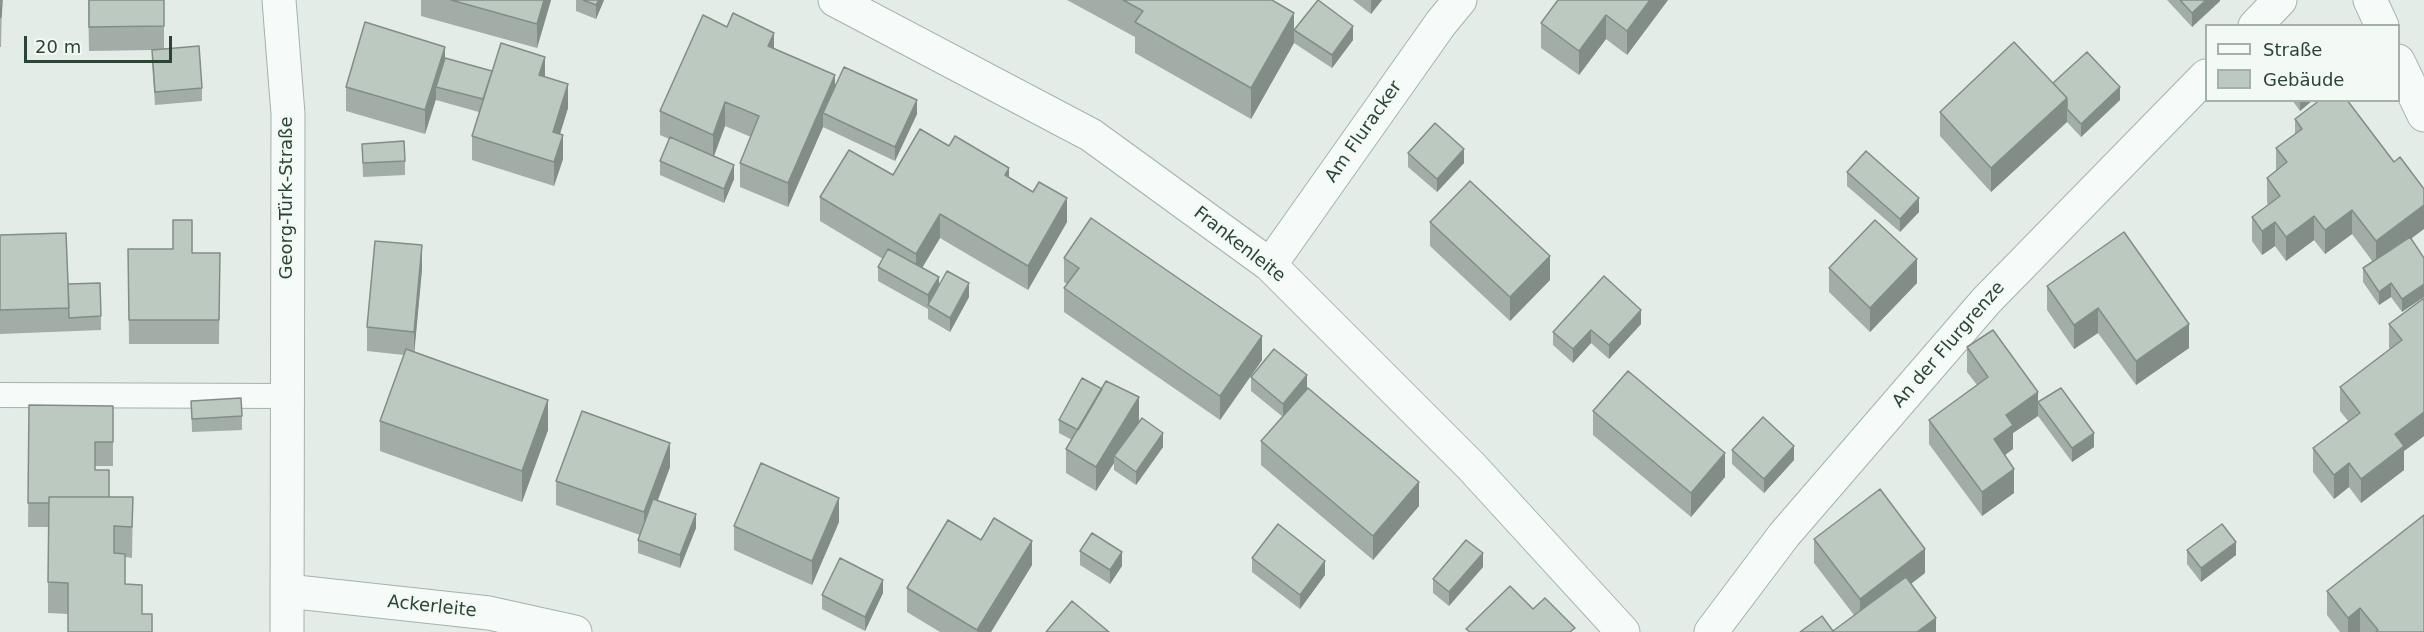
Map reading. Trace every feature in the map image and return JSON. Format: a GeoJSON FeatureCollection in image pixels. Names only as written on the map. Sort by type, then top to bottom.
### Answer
{"type":"FeatureCollection","features":[{"type":"Feature","properties":{"kind":"street","name":"Georg-Türk-Straße"},"geometry":{"type":"LineString","coordinates":[[279,0],[288,114],[287,632]]}},
{"type":"Feature","properties":{"kind":"street","name":"Frankenleite"},"geometry":{"type":"LineString","coordinates":[[835,0],[1091,135],[1270,265],[1472,466],[1623,632]]}},
{"type":"Feature","properties":{"kind":"street","name":"Am Fluracker"},"geometry":{"type":"LineString","coordinates":[[1270,265],[1460,0]]}},
{"type":"Feature","properties":{"kind":"street"},"geometry":{"type":"LineString","coordinates":[[2257,24],[2280,0]]}},
{"type":"Feature","properties":{"kind":"street"},"geometry":{"type":"LineString","coordinates":[[2370,0],[2381,24]]}},
{"type":"Feature","properties":{"kind":"street"},"geometry":{"type":"LineString","coordinates":[[2400,65],[2424,115]]}},
{"type":"Feature","properties":{"kind":"street","name":"An der Flurgrenze"},"geometry":{"type":"LineString","coordinates":[[1711,632],[1784,535],[1986,301],[2205,76]]}},
{"type":"Feature","properties":{"kind":"street","name":"Ackerleite"},"geometry":{"type":"LineString","coordinates":[[287,591],[489,613],[575,632]]}},
{"type":"Feature","properties":{"kind":"lane"},"geometry":{"type":"LineString","coordinates":[[0,395],[286,396]]}},
{"type":"Feature","properties":{"kind":"building"},"geometry":{"type":"Polygon","coordinates":[[[0,0],[2,0],[1,17],[0,17],[0,0]]]}},
{"type":"Feature","properties":{"kind":"building"},"geometry":{"type":"Polygon","coordinates":[[[89,0],[164,0],[164,26],[89,27],[89,0]]]}},
{"type":"Feature","properties":{"kind":"building"},"geometry":{"type":"Polygon","coordinates":[[[451,0],[544,0],[537,24],[451,0]]]}},
{"type":"Feature","properties":{"kind":"building"},"geometry":{"type":"Polygon","coordinates":[[[583,0],[599,0],[596,5],[583,0]]]}},
{"type":"Feature","properties":{"kind":"building"},"geometry":{"type":"Polygon","coordinates":[[[1123,0],[1272,0],[1294,13],[1251,88],[1135,22],[1143,11],[1123,0]]]}},
{"type":"Feature","properties":{"kind":"building"},"geometry":{"type":"Polygon","coordinates":[[[1318,0],[1353,26],[1332,55],[1294,30],[1318,0]]]}},
{"type":"Feature","properties":{"kind":"building"},"geometry":{"type":"Polygon","coordinates":[[[1558,0],[1650,0],[1627,31],[1606,15],[1579,51],[1541,23],[1558,0]]]}},
{"type":"Feature","properties":{"kind":"building"},"geometry":{"type":"Polygon","coordinates":[[[2180,0],[2206,0],[2192,13],[2180,0]]]}},
{"type":"Feature","properties":{"kind":"building"},"geometry":{"type":"Polygon","coordinates":[[[733,13],[774,33],[768,46],[835,75],[788,183],[740,163],[759,116],[725,102],[713,135],[660,111],[703,15],[727,27],[733,13]]]}},
{"type":"Feature","properties":{"kind":"building"},"geometry":{"type":"Polygon","coordinates":[[[365,22],[445,47],[425,110],[346,87],[365,22]]]}},
{"type":"Feature","properties":{"kind":"building"},"geometry":{"type":"Polygon","coordinates":[[[2014,42],[2067,98],[1991,168],[1940,112],[2014,42]]]}},
{"type":"Feature","properties":{"kind":"building"},"geometry":{"type":"Polygon","coordinates":[[[501,43],[545,57],[539,75],[568,84],[553,132],[563,135],[554,162],[472,136],[501,43]]]}},
{"type":"Feature","properties":{"kind":"building"},"geometry":{"type":"Polygon","coordinates":[[[199,46],[202,88],[155,92],[152,50],[199,46]]]}},
{"type":"Feature","properties":{"kind":"building"},"geometry":{"type":"Polygon","coordinates":[[[2087,52],[2120,87],[2081,124],[2067,109],[2067,98],[2053,83],[2087,52]]]}},
{"type":"Feature","properties":{"kind":"building"},"geometry":{"type":"Polygon","coordinates":[[[445,58],[492,71],[483,99],[436,87],[445,58]]]}},
{"type":"Feature","properties":{"kind":"building"},"geometry":{"type":"Polygon","coordinates":[[[844,67],[917,100],[895,147],[823,113],[844,67]]]}},
{"type":"Feature","properties":{"kind":"building"},"geometry":{"type":"Polygon","coordinates":[[[2317,102],[2349,102],[2394,162],[2400,157],[2424,189],[2424,205],[2376,241],[2352,210],[2325,230],[2314,216],[2286,237],[2275,222],[2262,231],[2252,217],[2280,196],[2267,178],[2287,162],[2276,148],[2302,129],[2295,119],[2317,102]]]}},
{"type":"Feature","properties":{"kind":"building"},"geometry":{"type":"Polygon","coordinates":[[[1435,123],[1464,149],[1437,179],[1408,153],[1435,123]]]}},
{"type":"Feature","properties":{"kind":"building"},"geometry":{"type":"Polygon","coordinates":[[[920,129],[949,146],[955,136],[1009,168],[1005,175],[1033,192],[1039,182],[1067,198],[1028,266],[940,214],[916,254],[820,197],[849,150],[893,175],[920,129]]]}},
{"type":"Feature","properties":{"kind":"building"},"geometry":{"type":"Polygon","coordinates":[[[670,137],[734,165],[724,189],[660,161],[670,137]]]}},
{"type":"Feature","properties":{"kind":"building"},"geometry":{"type":"Polygon","coordinates":[[[404,141],[405,161],[363,163],[362,144],[404,141]]]}},
{"type":"Feature","properties":{"kind":"building"},"geometry":{"type":"Polygon","coordinates":[[[1866,151],[1919,198],[1900,219],[1847,172],[1866,151]]]}},
{"type":"Feature","properties":{"kind":"building"},"geometry":{"type":"Polygon","coordinates":[[[1470,181],[1550,256],[1510,297],[1430,222],[1470,181]]]}},
{"type":"Feature","properties":{"kind":"building"},"geometry":{"type":"Polygon","coordinates":[[[1091,218],[1262,336],[1220,396],[1064,288],[1079,268],[1064,258],[1091,218]]]}},
{"type":"Feature","properties":{"kind":"building"},"geometry":{"type":"Polygon","coordinates":[[[173,220],[192,220],[192,253],[220,253],[219,320],[129,320],[128,249],[173,249],[173,220]]]}},
{"type":"Feature","properties":{"kind":"building"},"geometry":{"type":"Polygon","coordinates":[[[1875,220],[1917,259],[1870,308],[1829,268],[1875,220]]]}},
{"type":"Feature","properties":{"kind":"building"},"geometry":{"type":"Polygon","coordinates":[[[2124,232],[2189,324],[2136,361],[2098,308],[2074,325],[2047,286],[2124,232]]]}},
{"type":"Feature","properties":{"kind":"building"},"geometry":{"type":"Polygon","coordinates":[[[66,233],[69,308],[0,310],[0,235],[66,233]]]}},
{"type":"Feature","properties":{"kind":"building"},"geometry":{"type":"Polygon","coordinates":[[[2410,237],[2424,258],[2424,284],[2402,299],[2391,283],[2379,292],[2363,268],[2410,237]]]}},
{"type":"Feature","properties":{"kind":"building"},"geometry":{"type":"Polygon","coordinates":[[[375,241],[422,245],[414,332],[367,327],[375,241]]]}},
{"type":"Feature","properties":{"kind":"building"},"geometry":{"type":"Polygon","coordinates":[[[888,249],[939,277],[928,295],[878,267],[888,249]]]}},
{"type":"Feature","properties":{"kind":"building"},"geometry":{"type":"Polygon","coordinates":[[[947,271],[969,283],[950,318],[928,305],[947,271]]]}},
{"type":"Feature","properties":{"kind":"building"},"geometry":{"type":"Polygon","coordinates":[[[1604,276],[1641,310],[1609,345],[1591,330],[1573,349],[1553,332],[1604,276]]]}},
{"type":"Feature","properties":{"kind":"building"},"geometry":{"type":"Polygon","coordinates":[[[100,283],[101,316],[69,318],[68,284],[100,283]]]}},
{"type":"Feature","properties":{"kind":"building"},"geometry":{"type":"Polygon","coordinates":[[[2424,298],[2424,412],[2395,434],[2404,446],[2361,479],[2349,463],[2334,475],[2313,448],[2360,413],[2340,387],[2402,340],[2389,324],[2424,298]]]}},
{"type":"Feature","properties":{"kind":"building"},"geometry":{"type":"Polygon","coordinates":[[[1993,330],[2038,392],[2006,415],[2013,425],[1994,439],[2014,469],[1982,492],[1929,420],[1988,377],[1967,347],[1993,330]]]}},
{"type":"Feature","properties":{"kind":"building"},"geometry":{"type":"Polygon","coordinates":[[[406,349],[548,400],[522,471],[380,421],[406,349]]]}},
{"type":"Feature","properties":{"kind":"building"},"geometry":{"type":"Polygon","coordinates":[[[1274,349],[1307,375],[1283,404],[1251,377],[1274,349]]]}},
{"type":"Feature","properties":{"kind":"building"},"geometry":{"type":"Polygon","coordinates":[[[1628,371],[1725,453],[1691,493],[1593,411],[1628,371]]]}},
{"type":"Feature","properties":{"kind":"building"},"geometry":{"type":"Polygon","coordinates":[[[1082,378],[1102,389],[1078,430],[1059,420],[1082,378]]]}},
{"type":"Feature","properties":{"kind":"building"},"geometry":{"type":"Polygon","coordinates":[[[1106,381],[1139,397],[1096,467],[1066,449],[1106,381]]]}},
{"type":"Feature","properties":{"kind":"building"},"geometry":{"type":"Polygon","coordinates":[[[1308,388],[1419,482],[1373,536],[1261,441],[1308,388]]]}},
{"type":"Feature","properties":{"kind":"building"},"geometry":{"type":"Polygon","coordinates":[[[2061,388],[2094,433],[2072,448],[2038,402],[2061,388]]]}},
{"type":"Feature","properties":{"kind":"building"},"geometry":{"type":"Polygon","coordinates":[[[241,398],[242,416],[192,419],[191,401],[241,398]]]}},
{"type":"Feature","properties":{"kind":"building"},"geometry":{"type":"Polygon","coordinates":[[[29,405],[113,406],[113,442],[95,442],[95,470],[109,470],[109,497],[49,497],[49,503],[28,503],[29,405]]]}},
{"type":"Feature","properties":{"kind":"building"},"geometry":{"type":"Polygon","coordinates":[[[582,411],[670,443],[644,512],[556,481],[582,411]]]}},
{"type":"Feature","properties":{"kind":"building"},"geometry":{"type":"Polygon","coordinates":[[[1763,417],[1794,446],[1764,479],[1732,450],[1763,417]]]}},
{"type":"Feature","properties":{"kind":"building"},"geometry":{"type":"Polygon","coordinates":[[[1142,418],[1163,433],[1136,472],[1114,456],[1142,418]]]}},
{"type":"Feature","properties":{"kind":"building"},"geometry":{"type":"Polygon","coordinates":[[[761,463],[839,498],[812,561],[734,526],[761,463]]]}},
{"type":"Feature","properties":{"kind":"building"},"geometry":{"type":"Polygon","coordinates":[[[1880,489],[1925,549],[1860,599],[1814,539],[1880,489]]]}},
{"type":"Feature","properties":{"kind":"building"},"geometry":{"type":"Polygon","coordinates":[[[49,497],[133,497],[132,527],[114,526],[114,553],[125,554],[125,584],[142,585],[142,614],[152,614],[152,632],[68,632],[68,583],[48,582],[49,497]]]}},
{"type":"Feature","properties":{"kind":"building"},"geometry":{"type":"Polygon","coordinates":[[[653,499],[696,514],[680,555],[638,540],[653,499]]]}},
{"type":"Feature","properties":{"kind":"building"},"geometry":{"type":"Polygon","coordinates":[[[2424,515],[2424,632],[2376,632],[2378,630],[2360,608],[2348,618],[2327,591],[2424,515]]]}},
{"type":"Feature","properties":{"kind":"building"},"geometry":{"type":"Polygon","coordinates":[[[994,518],[1032,541],[977,630],[907,588],[948,520],[981,540],[994,518]]]}},
{"type":"Feature","properties":{"kind":"building"},"geometry":{"type":"Polygon","coordinates":[[[1278,524],[1325,561],[1300,595],[1252,558],[1278,524]]]}},
{"type":"Feature","properties":{"kind":"building"},"geometry":{"type":"Polygon","coordinates":[[[2222,524],[2236,542],[2201,568],[2187,550],[2222,524]]]}},
{"type":"Feature","properties":{"kind":"building"},"geometry":{"type":"Polygon","coordinates":[[[1092,533],[1122,552],[1110,570],[1080,551],[1092,533]]]}},
{"type":"Feature","properties":{"kind":"building"},"geometry":{"type":"Polygon","coordinates":[[[1466,540],[1483,553],[1449,592],[1433,579],[1466,540]]]}},
{"type":"Feature","properties":{"kind":"building"},"geometry":{"type":"Polygon","coordinates":[[[840,558],[883,580],[865,617],[822,595],[840,558]]]}},
{"type":"Feature","properties":{"kind":"building"},"geometry":{"type":"Polygon","coordinates":[[[1906,577],[1936,618],[1917,632],[1800,632],[1822,616],[1833,631],[1906,577]]]}},
{"type":"Feature","properties":{"kind":"building"},"geometry":{"type":"Polygon","coordinates":[[[1510,586],[1533,609],[1545,598],[1575,628],[1570,632],[1470,632],[1466,629],[1510,586]]]}},
{"type":"Feature","properties":{"kind":"building"},"geometry":{"type":"Polygon","coordinates":[[[1072,601],[1109,632],[1046,632],[1072,601]]]}}]}
